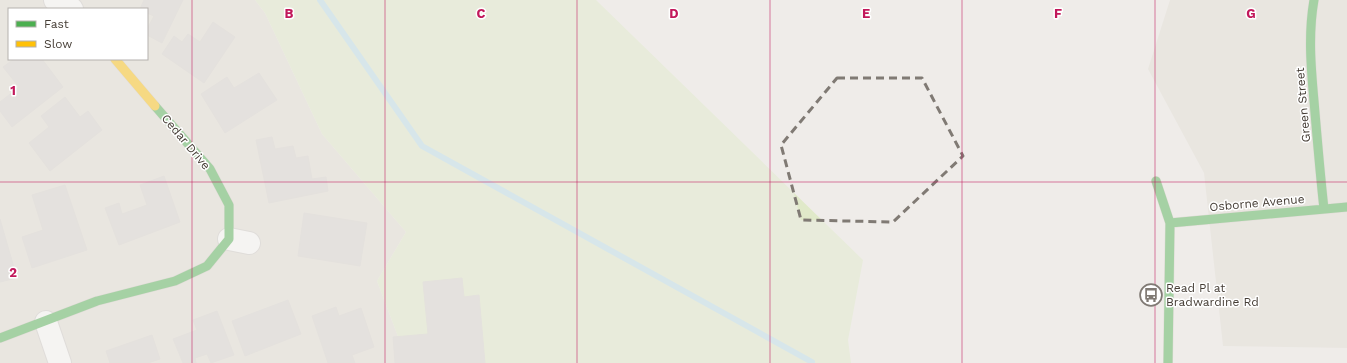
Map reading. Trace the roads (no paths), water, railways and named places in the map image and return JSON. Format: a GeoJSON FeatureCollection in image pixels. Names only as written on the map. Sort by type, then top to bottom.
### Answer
{"type":"FeatureCollection","features":[{"type":"Feature","properties":{"kind":"street"},"geometry":{"type":"LineString","coordinates":[[55,0],[70,8]]}},
{"type":"Feature","properties":{"kind":"street","name":"Green Street"},"geometry":{"type":"LineString","coordinates":[[1314,0],[1310,20],[1311,62],[1324,209]]}},
{"type":"Feature","properties":{"kind":"street","name":"Cedar Drive"},"geometry":{"type":"LineString","coordinates":[[0,338],[46,322],[98,301],[175,281],[207,266],[239,241],[229,205],[210,169],[116,60]]}},
{"type":"Feature","properties":{"kind":"street"},"geometry":{"type":"LineString","coordinates":[[1156,180],[1170,223],[1168,363]]}},
{"type":"Feature","properties":{"kind":"street","name":"Osborne Avenue"},"geometry":{"type":"LineString","coordinates":[[1170,223],[1347,207]]}},
{"type":"Feature","properties":{"kind":"street"},"geometry":{"type":"LineString","coordinates":[[46,322],[60,363]]}},
{"type":"Feature","properties":{"kind":"waterway"},"geometry":{"type":"LineString","coordinates":[[320,0],[422,146],[812,362]]}},
{"type":"Feature","properties":{"kind":"place","name":"Read Pl at Bradwardine Rd"},"geometry":{"type":"Point","coordinates":[1151,295]}}]}
